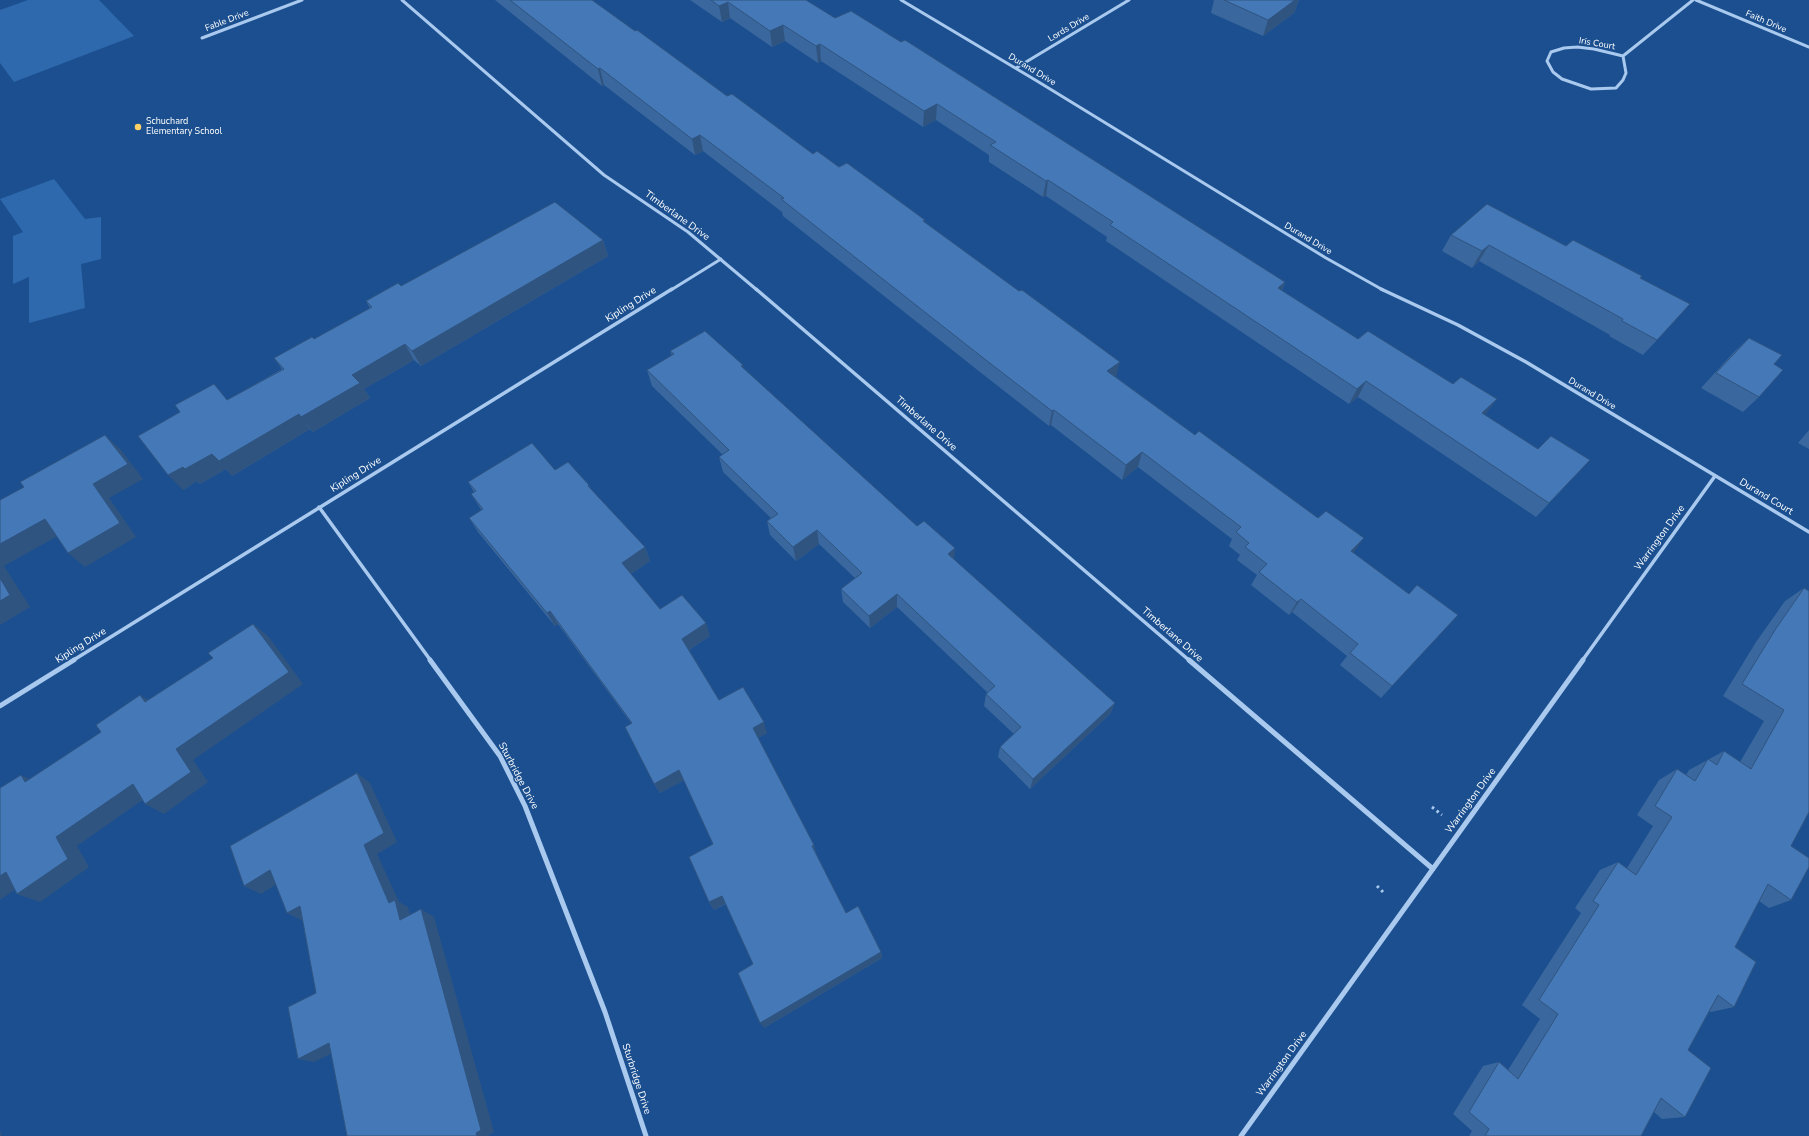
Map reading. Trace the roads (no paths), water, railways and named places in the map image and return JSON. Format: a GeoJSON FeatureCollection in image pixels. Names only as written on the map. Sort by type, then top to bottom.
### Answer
{"type":"FeatureCollection","features":[{"type":"Feature","properties":{"kind":"street","name":"Fable Drive"},"geometry":{"type":"LineString","coordinates":[[202,38],[302,0]]}},
{"type":"Feature","properties":{"kind":"street","name":"Timberlane Drive"},"geometry":{"type":"LineString","coordinates":[[402,0],[604,175],[670,219],[721,259],[1434,870]]}},
{"type":"Feature","properties":{"kind":"street","name":"Durand Drive"},"geometry":{"type":"LineString","coordinates":[[901,0],[1016,68],[1326,258],[1377,287],[1492,343],[1715,476]]}},
{"type":"Feature","properties":{"kind":"street","name":"Lords Drive"},"geometry":{"type":"LineString","coordinates":[[1016,68],[1129,0]]}},
{"type":"Feature","properties":{"kind":"street","name":"Faith Drive"},"geometry":{"type":"LineString","coordinates":[[1695,0],[1809,47]]}},
{"type":"Feature","properties":{"kind":"street","name":"Iris Court"},"geometry":{"type":"LineString","coordinates":[[1623,56],[1695,0]]}},
{"type":"Feature","properties":{"kind":"street","name":"Iris Court"},"geometry":{"type":"LineString","coordinates":[[1577,47],[1594,49],[1623,56],[1626,73],[1623,80],[1616,88],[1591,89],[1562,79],[1553,72],[1547,62],[1552,52],[1564,48],[1577,47]]}},
{"type":"Feature","properties":{"kind":"street","name":"Kipling Drive"},"geometry":{"type":"LineString","coordinates":[[0,706],[721,259]]}},
{"type":"Feature","properties":{"kind":"street","name":"Durand Court"},"geometry":{"type":"LineString","coordinates":[[1715,476],[1809,532]]}},
{"type":"Feature","properties":{"kind":"street","name":"Warrington Drive"},"geometry":{"type":"LineString","coordinates":[[1241,1136],[1434,870],[1715,476]]}},
{"type":"Feature","properties":{"kind":"street","name":"Sturbridge Drive"},"geometry":{"type":"LineString","coordinates":[[319,507],[500,756],[525,806],[605,1012],[646,1136]]}},
{"type":"Feature","properties":{"kind":"place","name":"Schuchard Elementary School"},"geometry":{"type":"Point","coordinates":[138,127]}}]}
